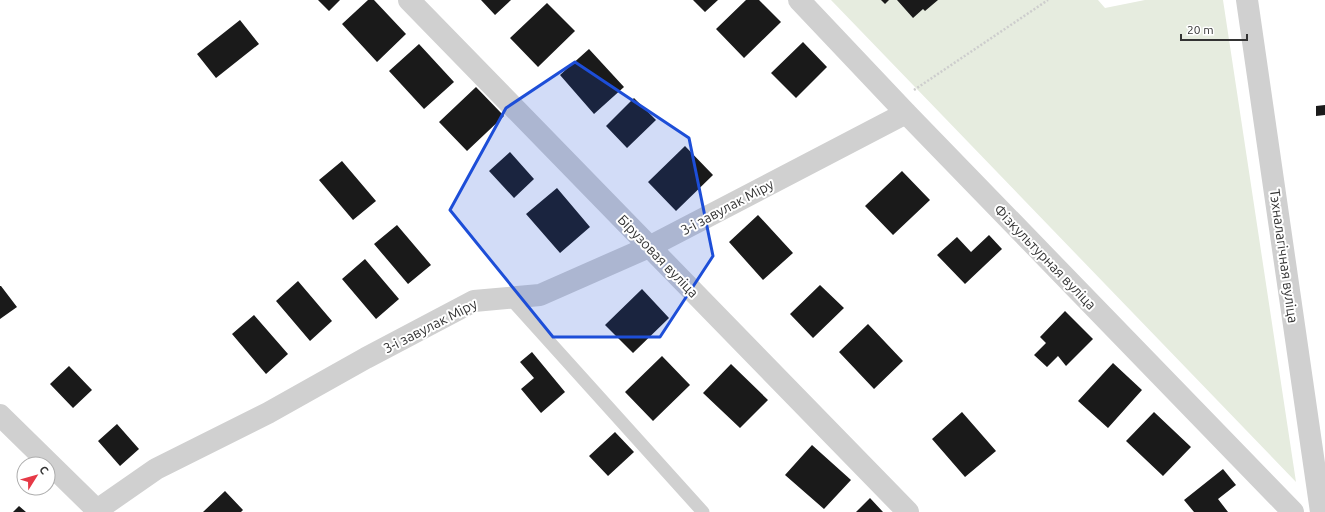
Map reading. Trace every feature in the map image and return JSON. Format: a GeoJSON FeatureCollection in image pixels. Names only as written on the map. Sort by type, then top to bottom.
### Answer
{"type":"FeatureCollection","features":[{"type":"Feature","properties":{"kind":"street","name":"Бірузовая вуліца"},"geometry":{"type":"LineString","coordinates":[[409,0],[908,512]]}},
{"type":"Feature","properties":{"kind":"street","name":"Фізкультурная вуліца"},"geometry":{"type":"LineString","coordinates":[[799,0],[901,108],[1293,512]]}},
{"type":"Feature","properties":{"kind":"street","name":"Тэхналагічная вуліца"},"geometry":{"type":"LineString","coordinates":[[1247,0],[1321,512]]}},
{"type":"Feature","properties":{"kind":"street","name":"3-і завулак Міру"},"geometry":{"type":"LineString","coordinates":[[98,511],[156,469],[268,413],[366,358],[422,330],[474,301],[540,295],[649,247],[901,108]]}},
{"type":"Feature","properties":{"kind":"street"},"geometry":{"type":"LineString","coordinates":[[0,415],[98,511]]}},
{"type":"Feature","properties":{"kind":"lane"},"geometry":{"type":"LineString","coordinates":[[510,298],[703,512]]}},
{"type":"Feature","properties":{"kind":"path"},"geometry":{"type":"LineString","coordinates":[[901,108],[1048,0]]}},
{"type":"Feature","properties":{"kind":"highlighted area"},"geometry":{"type":"Polygon","coordinates":[[[575,62],[689,138],[713,256],[660,337],[553,337],[450,210],[506,108],[575,62]]]}},
{"type":"Feature","properties":{"kind":"shaded area"},"geometry":{"type":"Polygon","coordinates":[[[831,0],[1098,0],[1105,8],[1145,0],[1223,0],[1296,482],[831,0]]]}},
{"type":"Feature","properties":{"kind":"building"},"geometry":{"type":"Polygon","coordinates":[[[318,0],[340,0],[329,11],[318,0]]]}},
{"type":"Feature","properties":{"kind":"building"},"geometry":{"type":"Polygon","coordinates":[[[368,0],[374,0],[406,34],[377,62],[342,24],[368,0]]]}},
{"type":"Feature","properties":{"kind":"building"},"geometry":{"type":"Polygon","coordinates":[[[481,0],[511,0],[495,15],[481,0]]]}},
{"type":"Feature","properties":{"kind":"building"},"geometry":{"type":"Polygon","coordinates":[[[693,0],[718,0],[705,12],[693,0]]]}},
{"type":"Feature","properties":{"kind":"building"},"geometry":{"type":"Polygon","coordinates":[[[746,0],[759,0],[781,22],[744,58],[716,29],[746,0]]]}},
{"type":"Feature","properties":{"kind":"building"},"geometry":{"type":"Polygon","coordinates":[[[881,0],[889,0],[885,4],[881,0]]]}},
{"type":"Feature","properties":{"kind":"building"},"geometry":{"type":"Polygon","coordinates":[[[897,0],[938,0],[925,11],[923,9],[913,18],[897,0]]]}},
{"type":"Feature","properties":{"kind":"building"},"geometry":{"type":"Polygon","coordinates":[[[547,3],[575,31],[538,67],[510,38],[547,3]]]}},
{"type":"Feature","properties":{"kind":"building"},"geometry":{"type":"Polygon","coordinates":[[[240,20],[259,44],[216,78],[197,54],[240,20]]]}},
{"type":"Feature","properties":{"kind":"building"},"geometry":{"type":"Polygon","coordinates":[[[803,42],[827,67],[796,98],[771,73],[803,42]]]}},
{"type":"Feature","properties":{"kind":"building"},"geometry":{"type":"Polygon","coordinates":[[[419,44],[454,82],[424,109],[389,71],[419,44]]]}},
{"type":"Feature","properties":{"kind":"building"},"geometry":{"type":"Polygon","coordinates":[[[589,49],[624,87],[594,114],[560,75],[589,49]]]}},
{"type":"Feature","properties":{"kind":"building"},"geometry":{"type":"Polygon","coordinates":[[[476,87],[504,116],[467,151],[439,122],[476,87]]]}},
{"type":"Feature","properties":{"kind":"building"},"geometry":{"type":"Polygon","coordinates":[[[634,98],[656,120],[627,148],[606,126],[634,98]]]}},
{"type":"Feature","properties":{"kind":"building"},"geometry":{"type":"Polygon","coordinates":[[[1325,105],[1325,115],[1316,116],[1316,106],[1325,105]]]}},
{"type":"Feature","properties":{"kind":"building"},"geometry":{"type":"Polygon","coordinates":[[[685,146],[713,175],[676,211],[648,182],[685,146]]]}},
{"type":"Feature","properties":{"kind":"building"},"geometry":{"type":"Polygon","coordinates":[[[510,152],[534,179],[514,198],[489,171],[510,152]]]}},
{"type":"Feature","properties":{"kind":"building"},"geometry":{"type":"Polygon","coordinates":[[[342,161],[376,201],[353,220],[319,180],[342,161]]]}},
{"type":"Feature","properties":{"kind":"building"},"geometry":{"type":"Polygon","coordinates":[[[902,171],[930,200],[893,235],[865,206],[902,171]]]}},
{"type":"Feature","properties":{"kind":"building"},"geometry":{"type":"Polygon","coordinates":[[[557,188],[590,227],[560,253],[526,214],[557,188]]]}},
{"type":"Feature","properties":{"kind":"building"},"geometry":{"type":"Polygon","coordinates":[[[758,215],[793,253],[763,280],[729,242],[758,215]]]}},
{"type":"Feature","properties":{"kind":"building"},"geometry":{"type":"Polygon","coordinates":[[[397,225],[431,265],[408,284],[374,244],[397,225]]]}},
{"type":"Feature","properties":{"kind":"building"},"geometry":{"type":"Polygon","coordinates":[[[989,235],[1002,249],[965,284],[937,255],[957,237],[971,252],[989,235]]]}},
{"type":"Feature","properties":{"kind":"building"},"geometry":{"type":"Polygon","coordinates":[[[365,259],[399,299],[376,319],[342,279],[365,259]]]}},
{"type":"Feature","properties":{"kind":"building"},"geometry":{"type":"Polygon","coordinates":[[[298,281],[332,321],[310,341],[276,301],[298,281]]]}},
{"type":"Feature","properties":{"kind":"building"},"geometry":{"type":"Polygon","coordinates":[[[820,285],[844,308],[813,338],[790,314],[820,285]]]}},
{"type":"Feature","properties":{"kind":"building"},"geometry":{"type":"Polygon","coordinates":[[[0,286],[17,307],[0,319],[0,286]]]}},
{"type":"Feature","properties":{"kind":"building"},"geometry":{"type":"Polygon","coordinates":[[[642,289],[669,318],[633,353],[605,325],[642,289]]]}},
{"type":"Feature","properties":{"kind":"building"},"geometry":{"type":"Polygon","coordinates":[[[1065,311],[1093,339],[1066,366],[1058,356],[1047,367],[1034,355],[1046,343],[1040,337],[1065,311]]]}},
{"type":"Feature","properties":{"kind":"building"},"geometry":{"type":"Polygon","coordinates":[[[254,315],[288,354],[266,374],[232,334],[254,315]]]}},
{"type":"Feature","properties":{"kind":"building"},"geometry":{"type":"Polygon","coordinates":[[[868,324],[903,361],[874,389],[839,352],[868,324]]]}},
{"type":"Feature","properties":{"kind":"building"},"geometry":{"type":"Polygon","coordinates":[[[532,352],[565,392],[541,413],[521,389],[534,378],[520,362],[532,352]]]}},
{"type":"Feature","properties":{"kind":"building"},"geometry":{"type":"Polygon","coordinates":[[[662,356],[690,385],[653,421],[625,392],[662,356]]]}},
{"type":"Feature","properties":{"kind":"building"},"geometry":{"type":"Polygon","coordinates":[[[1113,363],[1142,390],[1108,428],[1078,401],[1113,363]]]}},
{"type":"Feature","properties":{"kind":"building"},"geometry":{"type":"Polygon","coordinates":[[[731,364],[768,400],[740,428],[703,393],[731,364]]]}},
{"type":"Feature","properties":{"kind":"building"},"geometry":{"type":"Polygon","coordinates":[[[69,366],[92,390],[73,408],[50,384],[69,366]]]}},
{"type":"Feature","properties":{"kind":"building"},"geometry":{"type":"Polygon","coordinates":[[[962,412],[996,451],[965,477],[932,439],[962,412]]]}},
{"type":"Feature","properties":{"kind":"building"},"geometry":{"type":"Polygon","coordinates":[[[1154,412],[1191,447],[1163,476],[1126,441],[1154,412]]]}},
{"type":"Feature","properties":{"kind":"building"},"geometry":{"type":"Polygon","coordinates":[[[117,424],[139,449],[120,466],[98,441],[117,424]]]}},
{"type":"Feature","properties":{"kind":"building"},"geometry":{"type":"Polygon","coordinates":[[[615,432],[634,452],[608,476],[589,456],[615,432]]]}},
{"type":"Feature","properties":{"kind":"building"},"geometry":{"type":"Polygon","coordinates":[[[812,445],[851,480],[824,509],[785,475],[812,445]]]}},
{"type":"Feature","properties":{"kind":"building"},"geometry":{"type":"Polygon","coordinates":[[[1223,469],[1236,485],[1218,499],[1228,512],[1194,512],[1184,500],[1223,469]]]}},
{"type":"Feature","properties":{"kind":"building"},"geometry":{"type":"Polygon","coordinates":[[[225,491],[243,510],[241,512],[203,512],[225,491]]]}},
{"type":"Feature","properties":{"kind":"building"},"geometry":{"type":"Polygon","coordinates":[[[870,498],[883,512],[856,512],[870,498]]]}},
{"type":"Feature","properties":{"kind":"building"},"geometry":{"type":"Polygon","coordinates":[[[19,506],[26,512],[13,512],[19,506]]]}}]}
